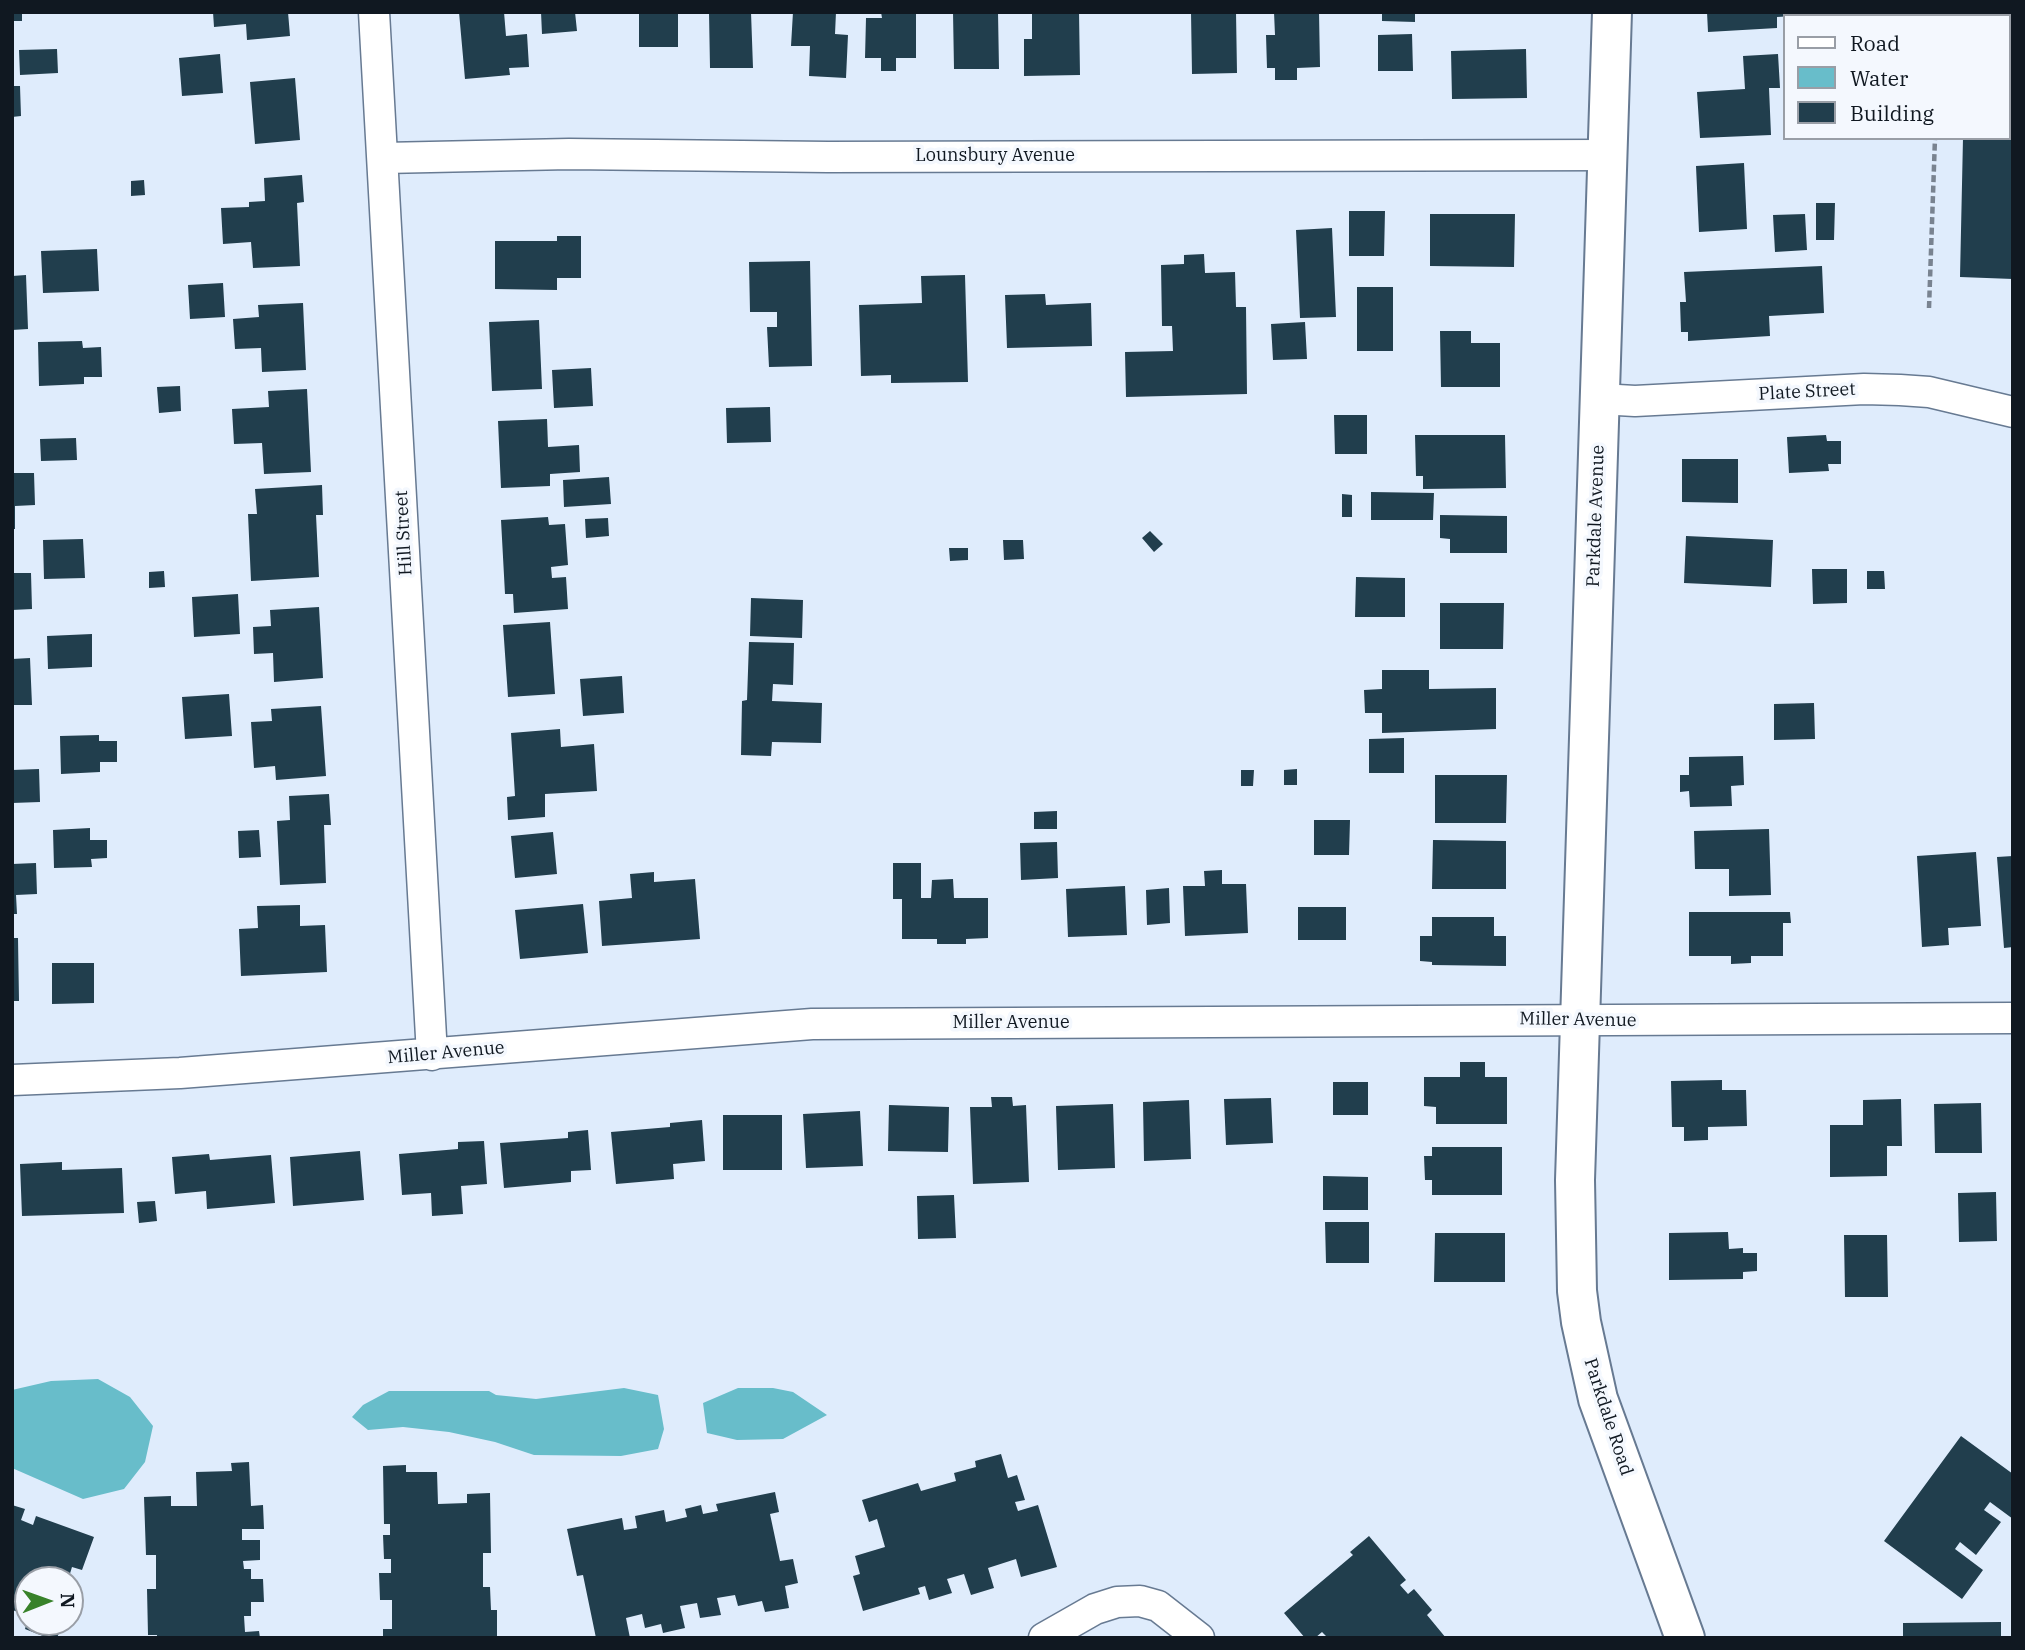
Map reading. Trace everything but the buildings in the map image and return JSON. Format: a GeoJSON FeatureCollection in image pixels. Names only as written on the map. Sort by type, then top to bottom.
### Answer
{"type":"FeatureCollection","features":[{"type":"Feature","properties":{"kind":"main road","name":"Parkdale Avenue"},"geometry":{"type":"LineString","coordinates":[[1581,1019],[1612,12]]}},
{"type":"Feature","properties":{"kind":"main road","name":"Parkdale Road"},"geometry":{"type":"LineString","coordinates":[[1581,1019],[1574,1240],[1581,1322],[1598,1399],[1685,1638]]}},
{"type":"Feature","properties":{"kind":"street","name":"Hill Street"},"geometry":{"type":"LineString","coordinates":[[374,12],[432,1055]]}},
{"type":"Feature","properties":{"kind":"street","name":"Lounsbury Avenue"},"geometry":{"type":"LineString","coordinates":[[384,158],[556,154],[828,157],[1606,155]]}},
{"type":"Feature","properties":{"kind":"street","name":"Plate Street"},"geometry":{"type":"LineString","coordinates":[[1600,399],[1634,401],[1900,390],[1929,392],[2013,412]]}},
{"type":"Feature","properties":{"kind":"street","name":"Miller Avenue"},"geometry":{"type":"LineString","coordinates":[[12,1080],[180,1073],[812,1024],[2013,1018]]}},
{"type":"Feature","properties":{"kind":"street"},"geometry":{"type":"LineString","coordinates":[[1044,1638],[1095,1609],[1116,1602],[1140,1601],[1158,1606],[1199,1638]]}},
{"type":"Feature","properties":{"kind":"path"},"geometry":{"type":"LineString","coordinates":[[1929,307],[1935,140]]}},
{"type":"Feature","properties":{"kind":"water"},"geometry":{"type":"Polygon","coordinates":[[[98,1379],[130,1397],[153,1426],[145,1462],[124,1489],[83,1499],[12,1468],[12,1390],[51,1381],[98,1379]]]}},
{"type":"Feature","properties":{"kind":"water"},"geometry":{"type":"Polygon","coordinates":[[[624,1388],[658,1395],[664,1429],[658,1449],[621,1456],[534,1455],[495,1442],[449,1432],[403,1427],[368,1430],[352,1417],[363,1405],[389,1391],[489,1391],[496,1395],[536,1399],[624,1388]]]}},
{"type":"Feature","properties":{"kind":"water"},"geometry":{"type":"Polygon","coordinates":[[[738,1388],[773,1388],[793,1392],[827,1415],[783,1439],[737,1440],[707,1433],[703,1403],[738,1388]]]}}]}
